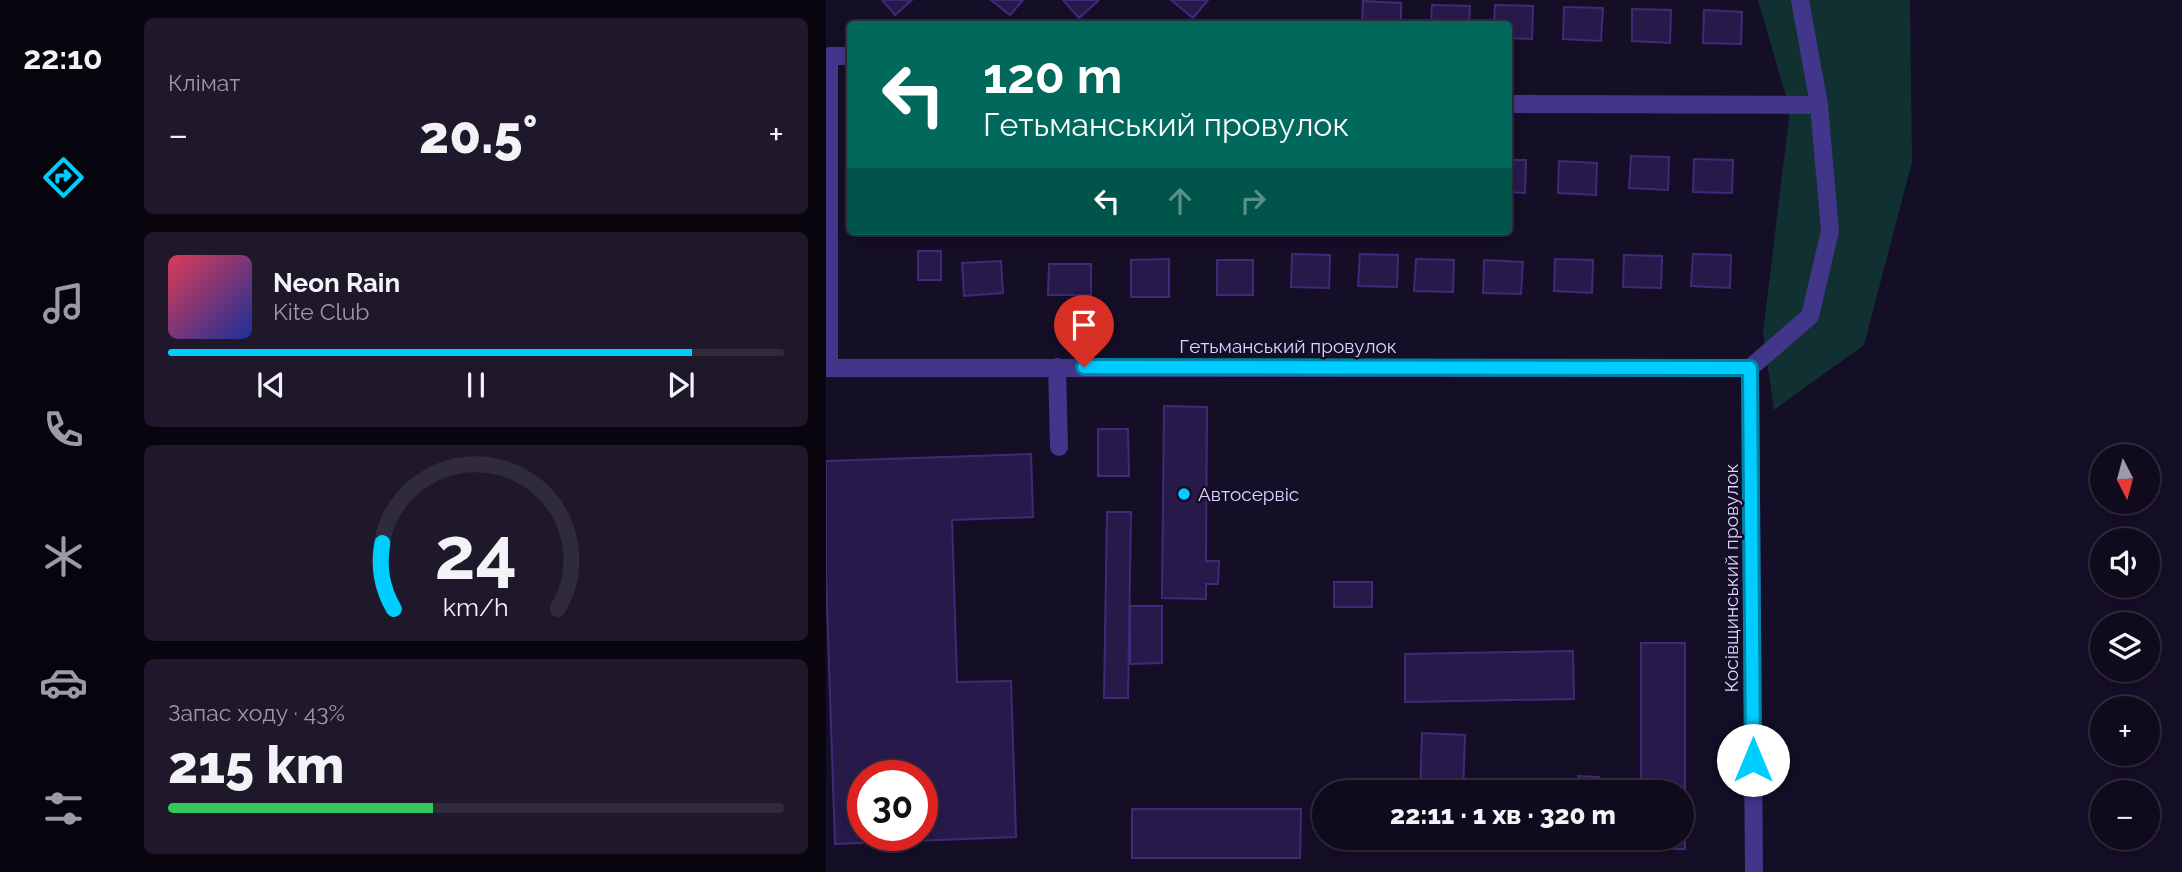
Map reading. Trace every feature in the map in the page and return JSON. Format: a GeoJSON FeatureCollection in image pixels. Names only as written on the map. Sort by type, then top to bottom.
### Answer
{"type":"FeatureCollection","features":[{"type":"Feature","properties":{"kind":"street"},"geometry":{"type":"LineString","coordinates":[[1750,368],[1810,316],[1830,231],[1819,105],[1800,0]]}},
{"type":"Feature","properties":{"kind":"street"},"geometry":{"type":"LineString","coordinates":[[828,368],[829,56],[847,56]]}},
{"type":"Feature","properties":{"kind":"street"},"geometry":{"type":"LineString","coordinates":[[1512,104],[1819,105]]}},
{"type":"Feature","properties":{"kind":"street"},"geometry":{"type":"LineString","coordinates":[[1056,367],[1059,447]]}},
{"type":"Feature","properties":{"kind":"street","name":"Гетьманський провулок"},"geometry":{"type":"LineString","coordinates":[[828,368],[1750,368]]}},
{"type":"Feature","properties":{"kind":"street","name":"Косівщинський провулок"},"geometry":{"type":"LineString","coordinates":[[1750,368],[1754,872]]}},
{"type":"Feature","properties":{"kind":"green space"},"geometry":{"type":"Polygon","coordinates":[[[1758,0],[1910,0],[1912,162],[1864,345],[1774,410],[1763,332],[1790,110],[1758,0]]]}},
{"type":"Feature","properties":{"kind":"building"},"geometry":{"type":"Polygon","coordinates":[[[882,0],[912,0],[895,15],[882,0]]]}},
{"type":"Feature","properties":{"kind":"building"},"geometry":{"type":"Polygon","coordinates":[[[991,0],[1023,0],[1010,15],[991,0]]]}},
{"type":"Feature","properties":{"kind":"building"},"geometry":{"type":"Polygon","coordinates":[[[1063,0],[1099,0],[1079,18],[1063,0]]]}},
{"type":"Feature","properties":{"kind":"building"},"geometry":{"type":"Polygon","coordinates":[[[1171,0],[1208,0],[1193,18],[1171,0]]]}},
{"type":"Feature","properties":{"kind":"building"},"geometry":{"type":"Polygon","coordinates":[[[1363,1],[1401,3],[1401,21],[1362,21],[1363,1]]]}},
{"type":"Feature","properties":{"kind":"building"},"geometry":{"type":"Polygon","coordinates":[[[1432,5],[1470,6],[1469,21],[1431,21],[1432,5]]]}},
{"type":"Feature","properties":{"kind":"building"},"geometry":{"type":"Polygon","coordinates":[[[1495,5],[1533,6],[1532,39],[1512,38],[1512,21],[1494,21],[1495,5]]]}},
{"type":"Feature","properties":{"kind":"building"},"geometry":{"type":"Polygon","coordinates":[[[1564,7],[1603,8],[1601,41],[1563,39],[1564,7]]]}},
{"type":"Feature","properties":{"kind":"building"},"geometry":{"type":"Polygon","coordinates":[[[1632,9],[1671,10],[1670,43],[1632,41],[1632,9]]]}},
{"type":"Feature","properties":{"kind":"building"},"geometry":{"type":"Polygon","coordinates":[[[1704,10],[1742,12],[1741,44],[1703,43],[1704,10]]]}},
{"type":"Feature","properties":{"kind":"building"},"geometry":{"type":"Polygon","coordinates":[[[1631,156],[1669,157],[1668,190],[1629,188],[1631,156]]]}},
{"type":"Feature","properties":{"kind":"building"},"geometry":{"type":"Polygon","coordinates":[[[1694,159],[1733,160],[1732,193],[1693,192],[1694,159]]]}},
{"type":"Feature","properties":{"kind":"building"},"geometry":{"type":"Polygon","coordinates":[[[1512,160],[1526,160],[1525,193],[1512,192],[1512,160]]]}},
{"type":"Feature","properties":{"kind":"building"},"geometry":{"type":"Polygon","coordinates":[[[1559,161],[1597,163],[1596,195],[1558,193],[1559,161]]]}},
{"type":"Feature","properties":{"kind":"building"},"geometry":{"type":"Polygon","coordinates":[[[918,251],[941,251],[941,280],[918,280],[918,251]]]}},
{"type":"Feature","properties":{"kind":"building"},"geometry":{"type":"Polygon","coordinates":[[[1292,254],[1330,255],[1329,288],[1291,287],[1292,254]]]}},
{"type":"Feature","properties":{"kind":"building"},"geometry":{"type":"Polygon","coordinates":[[[1360,254],[1398,255],[1397,287],[1358,286],[1360,254]]]}},
{"type":"Feature","properties":{"kind":"building"},"geometry":{"type":"Polygon","coordinates":[[[1693,254],[1731,255],[1730,288],[1691,286],[1693,254]]]}},
{"type":"Feature","properties":{"kind":"building"},"geometry":{"type":"Polygon","coordinates":[[[1624,255],[1662,256],[1661,288],[1623,287],[1624,255]]]}},
{"type":"Feature","properties":{"kind":"building"},"geometry":{"type":"Polygon","coordinates":[[[1169,259],[1169,297],[1131,297],[1131,260],[1169,259]]]}},
{"type":"Feature","properties":{"kind":"building"},"geometry":{"type":"Polygon","coordinates":[[[1416,259],[1454,260],[1453,292],[1414,291],[1416,259]]]}},
{"type":"Feature","properties":{"kind":"building"},"geometry":{"type":"Polygon","coordinates":[[[1555,259],[1593,260],[1592,293],[1554,291],[1555,259]]]}},
{"type":"Feature","properties":{"kind":"building"},"geometry":{"type":"Polygon","coordinates":[[[1217,260],[1253,260],[1253,295],[1217,295],[1217,260]]]}},
{"type":"Feature","properties":{"kind":"building"},"geometry":{"type":"Polygon","coordinates":[[[1484,260],[1523,262],[1521,294],[1483,293],[1484,260]]]}},
{"type":"Feature","properties":{"kind":"building"},"geometry":{"type":"Polygon","coordinates":[[[1001,261],[1003,293],[964,296],[962,263],[1001,261]]]}},
{"type":"Feature","properties":{"kind":"building"},"geometry":{"type":"Polygon","coordinates":[[[1049,264],[1091,264],[1091,295],[1048,295],[1049,264]]]}},
{"type":"Feature","properties":{"kind":"building"},"geometry":{"type":"Polygon","coordinates":[[[1164,406],[1207,407],[1206,561],[1219,561],[1218,584],[1206,584],[1206,599],[1162,598],[1164,406]]]}},
{"type":"Feature","properties":{"kind":"building"},"geometry":{"type":"Polygon","coordinates":[[[1098,429],[1128,429],[1129,476],[1098,476],[1098,429]]]}},
{"type":"Feature","properties":{"kind":"building"},"geometry":{"type":"Polygon","coordinates":[[[1031,454],[1033,517],[952,520],[957,682],[1011,681],[1016,837],[938,840],[938,760],[847,760],[847,844],[835,844],[826,575],[826,461],[1031,454]]]}},
{"type":"Feature","properties":{"kind":"building"},"geometry":{"type":"Polygon","coordinates":[[[1107,512],[1131,512],[1128,698],[1104,698],[1107,512]]]}},
{"type":"Feature","properties":{"kind":"building"},"geometry":{"type":"Polygon","coordinates":[[[1334,582],[1372,582],[1372,607],[1334,607],[1334,582]]]}},
{"type":"Feature","properties":{"kind":"building"},"geometry":{"type":"Polygon","coordinates":[[[1130,606],[1162,606],[1162,663],[1130,664],[1130,606]]]}},
{"type":"Feature","properties":{"kind":"building"},"geometry":{"type":"Polygon","coordinates":[[[1641,643],[1685,643],[1685,780],[1641,780],[1641,643]]]}},
{"type":"Feature","properties":{"kind":"building"},"geometry":{"type":"Polygon","coordinates":[[[1573,651],[1574,699],[1405,702],[1405,654],[1573,651]]]}},
{"type":"Feature","properties":{"kind":"building"},"geometry":{"type":"Polygon","coordinates":[[[1422,733],[1465,735],[1463,780],[1420,780],[1422,733]]]}},
{"type":"Feature","properties":{"kind":"building"},"geometry":{"type":"Polygon","coordinates":[[[1578,776],[1599,777],[1599,780],[1578,780],[1578,776]]]}},
{"type":"Feature","properties":{"kind":"building"},"geometry":{"type":"Polygon","coordinates":[[[1132,809],[1301,809],[1300,858],[1132,858],[1132,809]]]}},
{"type":"Feature","properties":{"kind":"place","name":"Автосервіс"},"geometry":{"type":"Point","coordinates":[1184,494]}},
{"type":"Feature","properties":{"kind":"route"},"geometry":{"type":"LineString","coordinates":[[1084,367],[1750,368],[1753,760]]}}]}
